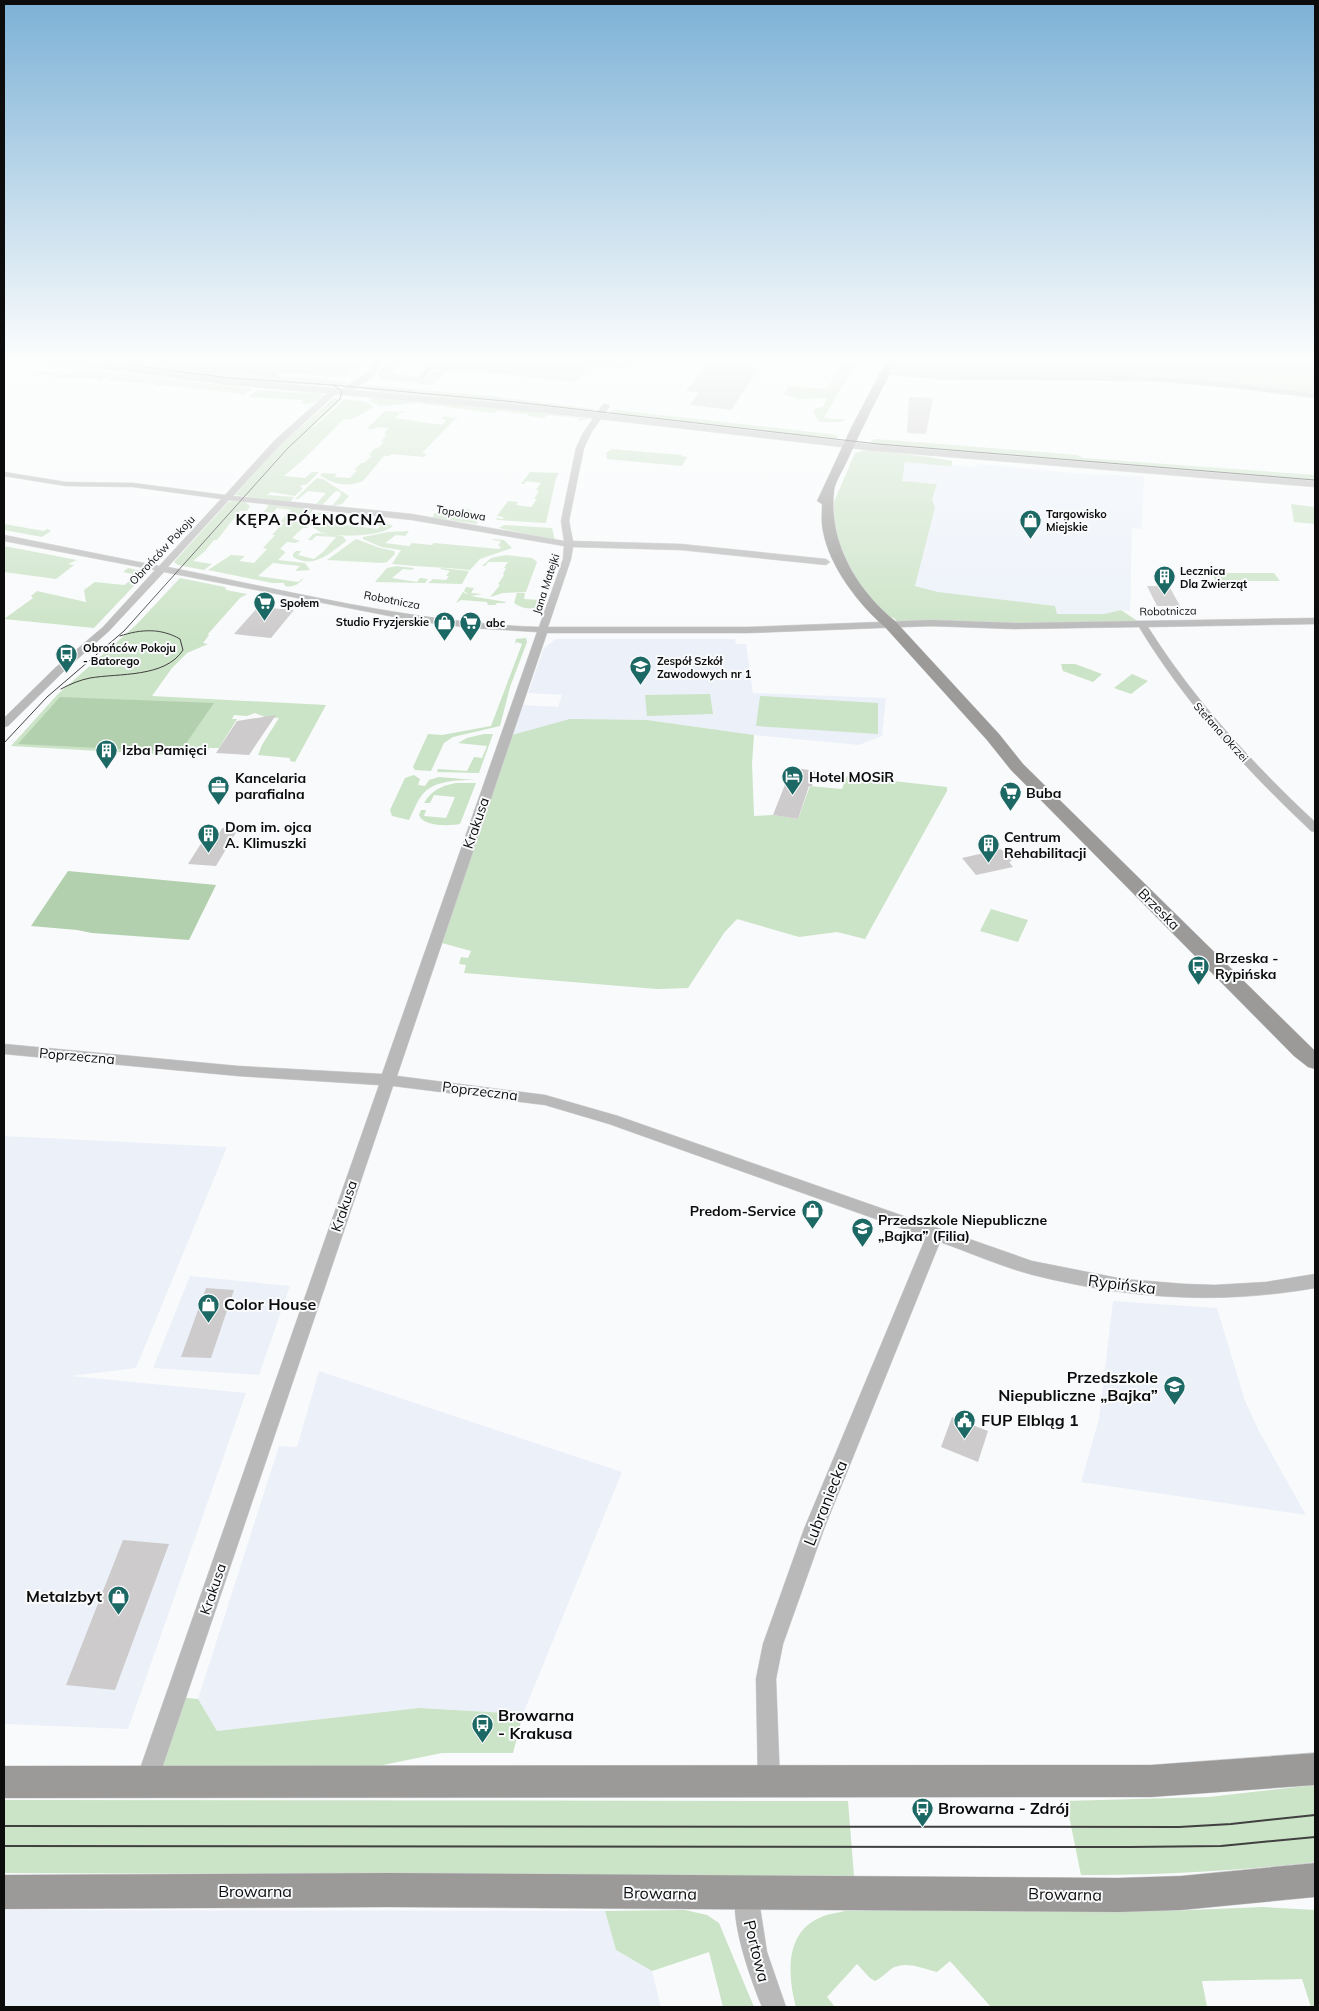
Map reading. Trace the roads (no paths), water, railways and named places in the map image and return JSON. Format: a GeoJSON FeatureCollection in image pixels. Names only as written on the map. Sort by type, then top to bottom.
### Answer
{"type":"FeatureCollection","features":[{"type":"Feature","properties":{"kind":"main road"},"geometry":{"type":"LineString","coordinates":[[834,577],[826,562],[817,529],[820,510],[844,454]]}},
{"type":"Feature","properties":{"kind":"main road"},"geometry":{"type":"LineString","coordinates":[[828,489],[830,531],[838,556],[847,573],[884,627]]}},
{"type":"Feature","properties":{"kind":"main road"},"geometry":{"type":"LineString","coordinates":[[844,592],[884,627]]}},
{"type":"Feature","properties":{"kind":"main road","name":"Brzeska"},"geometry":{"type":"LineString","coordinates":[[884,627],[1002,755],[1308,1056],[1315,1068]]}},
{"type":"Feature","properties":{"kind":"main road"},"geometry":{"type":"LineString","coordinates":[[4,1782],[769,1783],[1151,1781],[1315,1769]]}},
{"type":"Feature","properties":{"kind":"main road","name":"Browarna"},"geometry":{"type":"LineString","coordinates":[[4,1892],[388,1890],[746,1894],[838,1892],[1108,1894],[1181,1893],[1315,1880]]}},
{"type":"Feature","properties":{"kind":"street","name":"Obrońców Pokoju"},"geometry":{"type":"LineString","coordinates":[[4,724],[59,670],[106,629],[267,454]]}},
{"type":"Feature","properties":{"kind":"street","name":"Jana Matejki"},"geometry":{"type":"LineString","coordinates":[[542,629],[567,559],[568,544],[565,521],[579,454]]}},
{"type":"Feature","properties":{"kind":"street"},"geometry":{"type":"LineString","coordinates":[[954,454],[1315,484]]}},
{"type":"Feature","properties":{"kind":"street","name":"Topolowa"},"geometry":{"type":"LineString","coordinates":[[4,474],[66,484],[133,485],[412,517],[568,544],[681,547],[826,562]]}},
{"type":"Feature","properties":{"kind":"street","name":"Robotnicza"},"geometry":{"type":"LineString","coordinates":[[4,538],[428,620],[542,629],[781,629],[1315,621]]}},
{"type":"Feature","properties":{"kind":"street","name":"Stefana Okrzei"},"geometry":{"type":"LineString","coordinates":[[1142,624],[1191,697],[1213,725],[1262,778],[1315,828]]}},
{"type":"Feature","properties":{"kind":"street","name":"Krakusa"},"geometry":{"type":"LineString","coordinates":[[146,1783],[542,629]]}},
{"type":"Feature","properties":{"kind":"street","name":"Poprzeczna"},"geometry":{"type":"LineString","coordinates":[[4,1049],[238,1071],[387,1080],[489,1092],[552,1102],[613,1120],[935,1235]]}},
{"type":"Feature","properties":{"kind":"street","name":"Rypińska"},"geometry":{"type":"LineString","coordinates":[[935,1235],[1032,1268],[1123,1286],[1215,1292],[1266,1289],[1315,1281]]}},
{"type":"Feature","properties":{"kind":"street","name":"Lubraniecka"},"geometry":{"type":"LineString","coordinates":[[769,1783],[766,1679],[773,1644],[811,1537],[935,1235]]}},
{"type":"Feature","properties":{"kind":"street","name":"Portowa"},"geometry":{"type":"LineString","coordinates":[[746,1894],[752,1945],[760,1974],[774,2007]]}},
{"type":"Feature","properties":{"kind":"tram line"},"geometry":{"type":"LineString","coordinates":[[4,743],[47,697],[124,631],[283,454]]}},
{"type":"Feature","properties":{"kind":"tram line"},"geometry":{"type":"LineString","coordinates":[[998,454],[1315,480]]}},
{"type":"Feature","properties":{"kind":"tram line"},"geometry":{"type":"LineString","coordinates":[[61,689],[75,682],[90,678],[153,670],[175,659],[183,650],[180,639],[158,631],[143,631],[120,636]]}},
{"type":"Feature","properties":{"kind":"tram line"},"geometry":{"type":"LineString","coordinates":[[4,1826],[1179,1827],[1231,1824],[1315,1815]]}},
{"type":"Feature","properties":{"kind":"tram line"},"geometry":{"type":"LineString","coordinates":[[4,1846],[1131,1847],[1221,1846],[1315,1837]]}},
{"type":"Feature","properties":{"kind":"place","name":"Targowisko Miejskie"},"geometry":{"type":"Point","coordinates":[1030,539]}},
{"type":"Feature","properties":{"kind":"place","name":"Lecznica Dla Zwierząt"},"geometry":{"type":"Point","coordinates":[1164,596]}},
{"type":"Feature","properties":{"kind":"place","name":"Społem"},"geometry":{"type":"Point","coordinates":[264,622]}},
{"type":"Feature","properties":{"kind":"place","name":"Studio Fryzjerskie"},"geometry":{"type":"Point","coordinates":[445,641]}},
{"type":"Feature","properties":{"kind":"place","name":"abc"},"geometry":{"type":"Point","coordinates":[470,642]}},
{"type":"Feature","properties":{"kind":"place","name":"Obrońców Pokoju - Batorego"},"geometry":{"type":"Point","coordinates":[67,673]}},
{"type":"Feature","properties":{"kind":"place","name":"Zespół Szkół Zawodowych nr 1"},"geometry":{"type":"Point","coordinates":[641,686]}},
{"type":"Feature","properties":{"kind":"place","name":"Izba Pamięci"},"geometry":{"type":"Point","coordinates":[106,769]}},
{"type":"Feature","properties":{"kind":"place","name":"Hotel MOSiR"},"geometry":{"type":"Point","coordinates":[793,796]}},
{"type":"Feature","properties":{"kind":"place","name":"Kancelaria parafialna"},"geometry":{"type":"Point","coordinates":[219,805]}},
{"type":"Feature","properties":{"kind":"place","name":"Buba"},"geometry":{"type":"Point","coordinates":[1010,812]}},
{"type":"Feature","properties":{"kind":"place","name":"Dom im. ojca A. Klimuszki"},"geometry":{"type":"Point","coordinates":[209,854]}},
{"type":"Feature","properties":{"kind":"place","name":"Centrum Rehabilitacji"},"geometry":{"type":"Point","coordinates":[988,864]}},
{"type":"Feature","properties":{"kind":"place","name":"Brzeska - Rypińska"},"geometry":{"type":"Point","coordinates":[1199,985]}},
{"type":"Feature","properties":{"kind":"place","name":"Predom-Service"},"geometry":{"type":"Point","coordinates":[812,1230]}},
{"type":"Feature","properties":{"kind":"place","name":"Przedszkole Niepubliczne „Bajka” (Filia)"},"geometry":{"type":"Point","coordinates":[862,1247]}},
{"type":"Feature","properties":{"kind":"place","name":"Color House"},"geometry":{"type":"Point","coordinates":[208,1323]}},
{"type":"Feature","properties":{"kind":"place","name":"Przedszkole Niepubliczne „Bajka”"},"geometry":{"type":"Point","coordinates":[1174,1405]}},
{"type":"Feature","properties":{"kind":"place","name":"FUP Elbląg 1"},"geometry":{"type":"Point","coordinates":[965,1439]}},
{"type":"Feature","properties":{"kind":"place","name":"Metalzbyt"},"geometry":{"type":"Point","coordinates":[118,1615]}},
{"type":"Feature","properties":{"kind":"place","name":"Browarna - Krakusa"},"geometry":{"type":"Point","coordinates":[482,1743]}},
{"type":"Feature","properties":{"kind":"place","name":"Browarna - Zdrój"},"geometry":{"type":"Point","coordinates":[922,1827]}},
{"type":"Feature","properties":{"kind":"district","name":"KĘPA PÓŁNOCNA"},"geometry":{"type":"Point","coordinates":[311,519]}}]}
